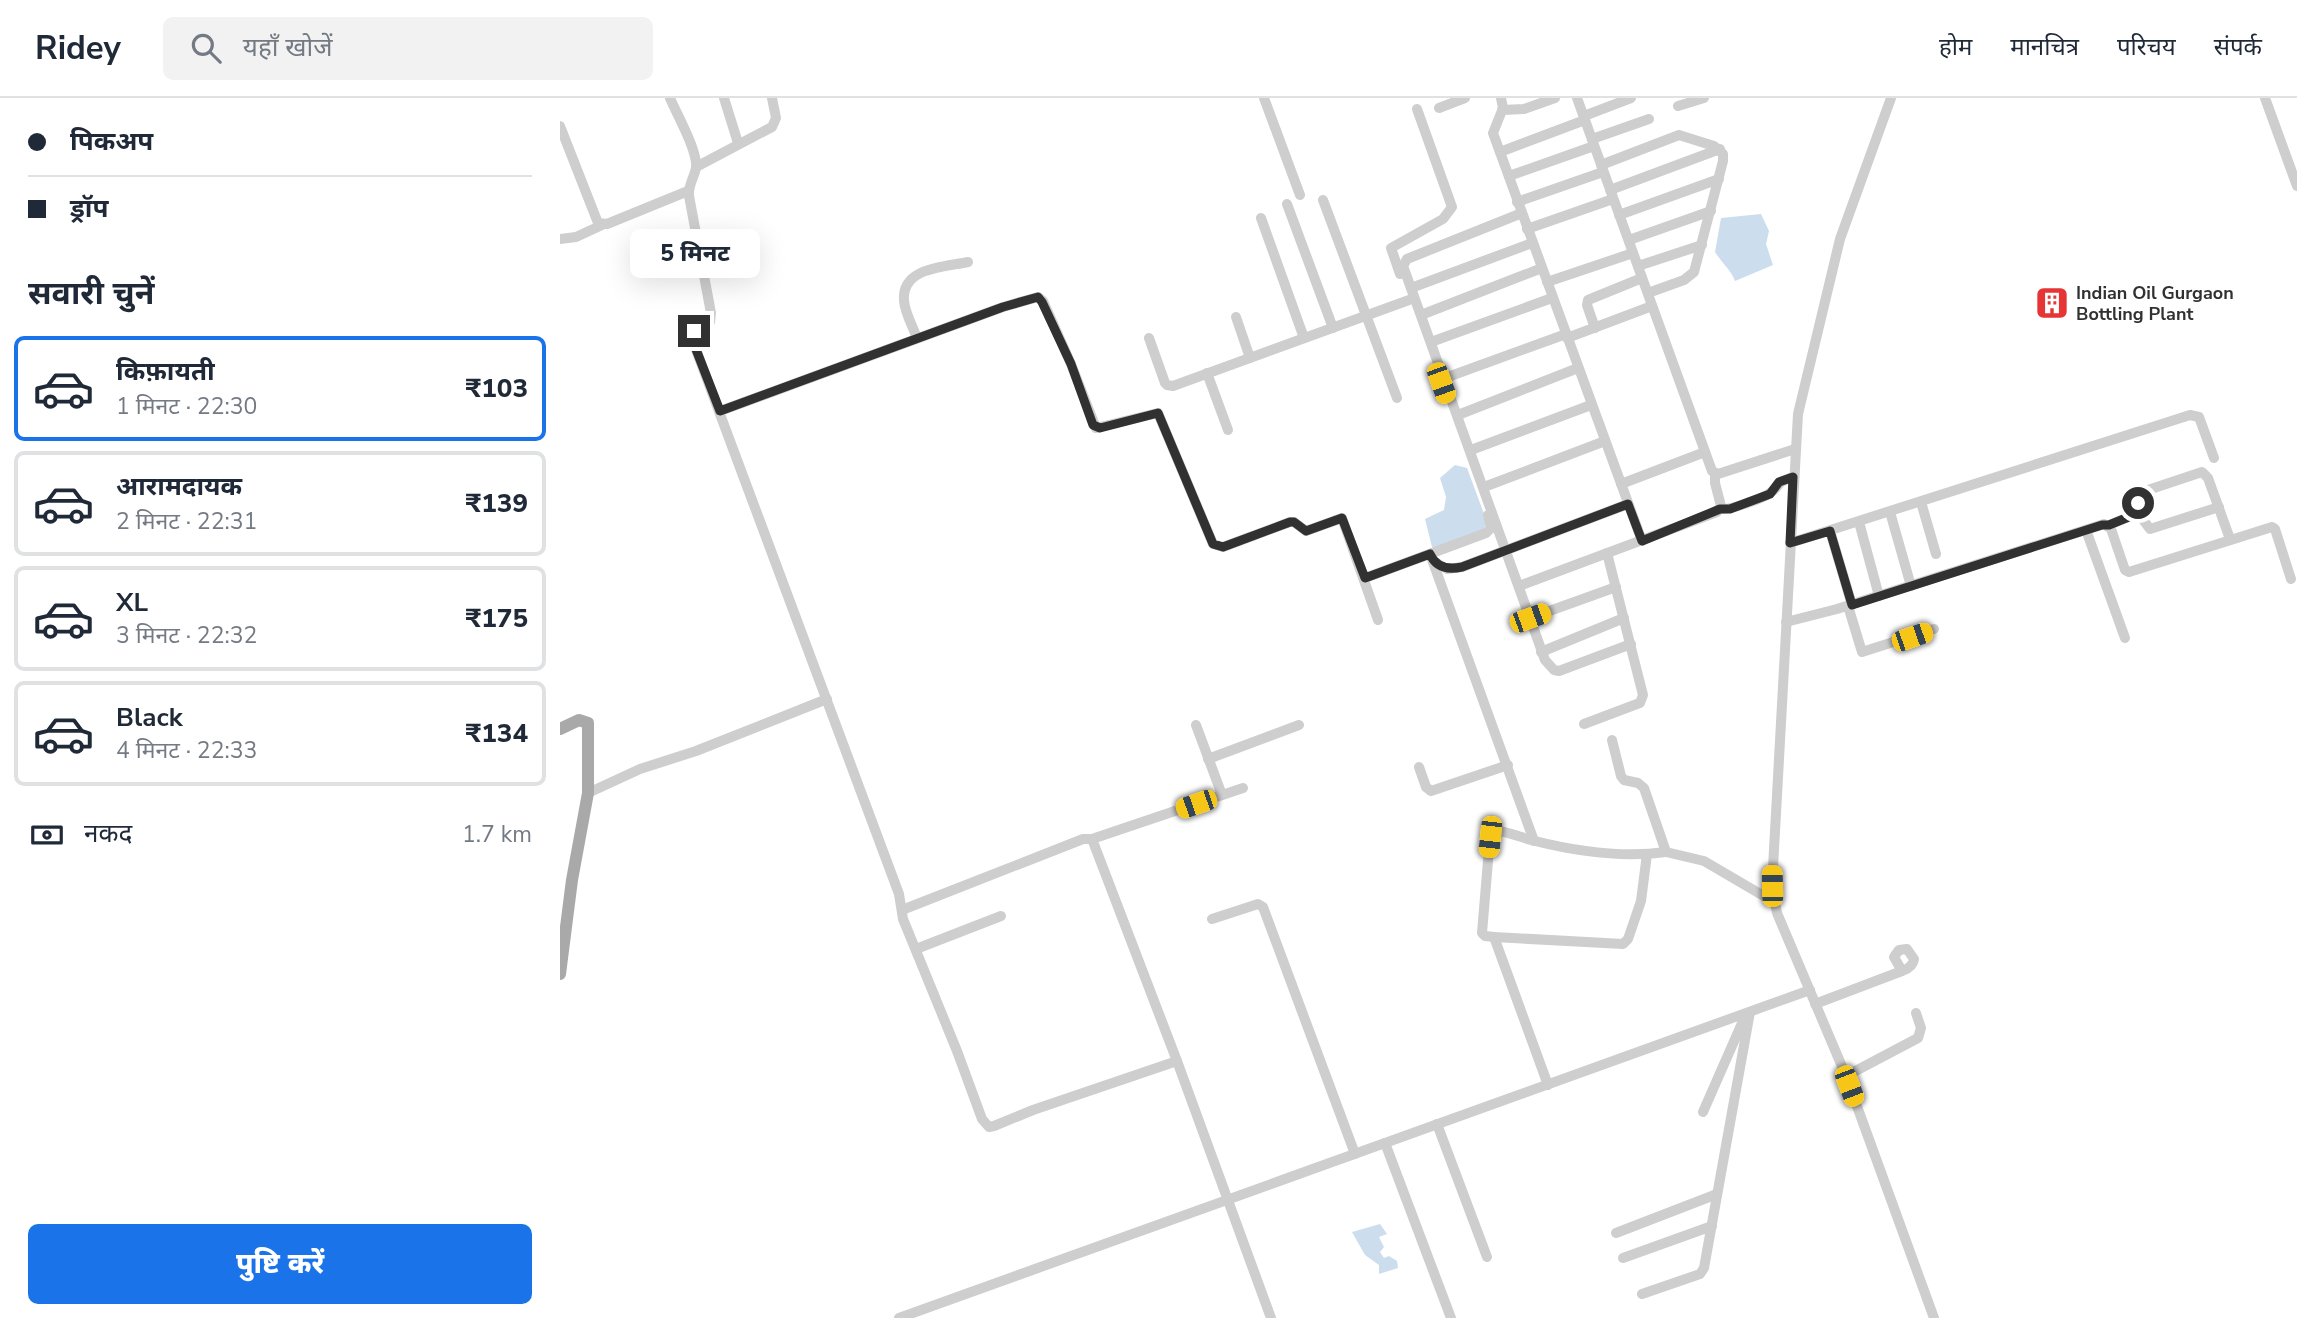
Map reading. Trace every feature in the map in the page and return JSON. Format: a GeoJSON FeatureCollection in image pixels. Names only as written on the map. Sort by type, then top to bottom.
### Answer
{"type":"FeatureCollection","features":[{"type":"Feature","properties":{"kind":"main road"},"geometry":{"type":"LineString","coordinates":[[560,729],[579,720],[587,723],[588,793],[572,880],[560,974]]}},
{"type":"Feature","properties":{"kind":"street"},"geometry":{"type":"LineString","coordinates":[[670,98],[692,149],[696,167],[688,191],[711,319],[708,326],[694,331],[691,336],[899,894],[916,949],[982,1119],[989,1126],[1177,1061]]}},
{"type":"Feature","properties":{"kind":"street"},"geometry":{"type":"LineString","coordinates":[[724,98],[738,143]]}},
{"type":"Feature","properties":{"kind":"street"},"geometry":{"type":"LineString","coordinates":[[696,167],[772,127],[775,122],[772,98]]}},
{"type":"Feature","properties":{"kind":"street"},"geometry":{"type":"LineString","coordinates":[[1264,98],[1300,195]]}},
{"type":"Feature","properties":{"kind":"street"},"geometry":{"type":"LineString","coordinates":[[1439,108],[1465,98]]}},
{"type":"Feature","properties":{"kind":"street"},"geometry":{"type":"LineString","coordinates":[[1501,98],[1502,110],[1493,129],[1500,152],[1642,541]]}},
{"type":"Feature","properties":{"kind":"street"},"geometry":{"type":"LineString","coordinates":[[1502,110],[1518,111],[1556,98]]}},
{"type":"Feature","properties":{"kind":"street"},"geometry":{"type":"LineString","coordinates":[[1577,98],[1715,474],[1720,509]]}},
{"type":"Feature","properties":{"kind":"street"},"geometry":{"type":"LineString","coordinates":[[1500,152],[1630,98]]}},
{"type":"Feature","properties":{"kind":"street"},"geometry":{"type":"LineString","coordinates":[[1678,106],[1704,98]]}},
{"type":"Feature","properties":{"kind":"street"},"geometry":{"type":"LineString","coordinates":[[1891,98],[1848,214],[1833,264],[1800,403],[1793,477],[1772,870],[1774,902],[1846,1076],[1934,1318]]}},
{"type":"Feature","properties":{"kind":"street"},"geometry":{"type":"LineString","coordinates":[[2265,98],[2296,182]]}},
{"type":"Feature","properties":{"kind":"street"},"geometry":{"type":"LineString","coordinates":[[1365,578],[1432,558],[1486,533],[1491,528],[1391,248],[1443,219],[1452,207],[1417,109]]}},
{"type":"Feature","properties":{"kind":"street"},"geometry":{"type":"LineString","coordinates":[[1509,176],[1649,118]]}},
{"type":"Feature","properties":{"kind":"street"},"geometry":{"type":"LineString","coordinates":[[560,126],[596,220],[602,225]]}},
{"type":"Feature","properties":{"kind":"street"},"geometry":{"type":"LineString","coordinates":[[1517,202],[1679,135],[1720,149]]}},
{"type":"Feature","properties":{"kind":"street"},"geometry":{"type":"LineString","coordinates":[[1648,293],[1692,275],[1723,161],[1720,149]]}},
{"type":"Feature","properties":{"kind":"street"},"geometry":{"type":"LineString","coordinates":[[1527,229],[1720,149]]}},
{"type":"Feature","properties":{"kind":"street"},"geometry":{"type":"LineString","coordinates":[[1619,215],[1719,179]]}},
{"type":"Feature","properties":{"kind":"street"},"geometry":{"type":"LineString","coordinates":[[560,239],[576,237],[688,191]]}},
{"type":"Feature","properties":{"kind":"street"},"geometry":{"type":"LineString","coordinates":[[1323,200],[1397,398]]}},
{"type":"Feature","properties":{"kind":"street"},"geometry":{"type":"LineString","coordinates":[[1287,204],[1333,328]]}},
{"type":"Feature","properties":{"kind":"street"},"geometry":{"type":"LineString","coordinates":[[1629,240],[1711,211]]}},
{"type":"Feature","properties":{"kind":"street"},"geometry":{"type":"LineString","coordinates":[[1522,213],[1405,261],[1403,266],[1507,550],[1541,652],[1550,667],[1559,671],[1631,644]]}},
{"type":"Feature","properties":{"kind":"street"},"geometry":{"type":"LineString","coordinates":[[1261,218],[1304,338]]}},
{"type":"Feature","properties":{"kind":"street"},"geometry":{"type":"LineString","coordinates":[[1411,288],[1532,243]]}},
{"type":"Feature","properties":{"kind":"street"},"geometry":{"type":"LineString","coordinates":[[1638,266],[1702,245]]}},
{"type":"Feature","properties":{"kind":"street"},"geometry":{"type":"LineString","coordinates":[[1546,282],[1633,253]]}},
{"type":"Feature","properties":{"kind":"street"},"geometry":{"type":"LineString","coordinates":[[917,338],[903,301],[911,280],[920,272],[968,262]]}},
{"type":"Feature","properties":{"kind":"street"},"geometry":{"type":"LineString","coordinates":[[1421,315],[1542,268]]}},
{"type":"Feature","properties":{"kind":"street"},"geometry":{"type":"LineString","coordinates":[[1595,328],[1587,305],[1588,300],[1642,278]]}},
{"type":"Feature","properties":{"kind":"street"},"geometry":{"type":"LineString","coordinates":[[720,411],[1025,299],[1040,298],[1071,364],[1093,425],[1100,428],[1158,413],[1213,544],[1223,547],[1290,522],[1306,531],[1342,518],[1378,620]]}},
{"type":"Feature","properties":{"kind":"street"},"geometry":{"type":"LineString","coordinates":[[1431,342],[1552,298]]}},
{"type":"Feature","properties":{"kind":"street"},"geometry":{"type":"LineString","coordinates":[[1149,338],[1167,385],[1178,384],[1409,300]]}},
{"type":"Feature","properties":{"kind":"street"},"geometry":{"type":"LineString","coordinates":[[1445,378],[1653,306]]}},
{"type":"Feature","properties":{"kind":"street"},"geometry":{"type":"LineString","coordinates":[[1236,317],[1250,358]]}},
{"type":"Feature","properties":{"kind":"street"},"geometry":{"type":"LineString","coordinates":[[1458,415],[1578,368]]}},
{"type":"Feature","properties":{"kind":"street"},"geometry":{"type":"LineString","coordinates":[[1207,373],[1228,430]]}},
{"type":"Feature","properties":{"kind":"street"},"geometry":{"type":"LineString","coordinates":[[1471,450],[1591,405]]}},
{"type":"Feature","properties":{"kind":"street"},"geometry":{"type":"LineString","coordinates":[[1790,543],[2190,415],[2199,417],[2214,458]]}},
{"type":"Feature","properties":{"kind":"street"},"geometry":{"type":"LineString","coordinates":[[1484,487],[1605,441]]}},
{"type":"Feature","properties":{"kind":"street"},"geometry":{"type":"LineString","coordinates":[[1715,474],[1795,449]]}},
{"type":"Feature","properties":{"kind":"street"},"geometry":{"type":"LineString","coordinates":[[1621,484],[1705,452]]}},
{"type":"Feature","properties":{"kind":"street"},"geometry":{"type":"LineString","coordinates":[[2219,507],[2150,529],[2138,513],[2138,498],[2142,493],[2198,472],[2207,475],[2219,507],[2230,539]]}},
{"type":"Feature","properties":{"kind":"street"},"geometry":{"type":"LineString","coordinates":[[1519,586],[1720,509],[1730,509],[1770,494],[1779,482],[1793,477]]}},
{"type":"Feature","properties":{"kind":"street"},"geometry":{"type":"LineString","coordinates":[[1921,502],[1936,554]]}},
{"type":"Feature","properties":{"kind":"street"},"geometry":{"type":"LineString","coordinates":[[1432,558],[1444,568],[1452,569],[1628,504]]}},
{"type":"Feature","properties":{"kind":"street"},"geometry":{"type":"LineString","coordinates":[[1890,512],[1911,586]]}},
{"type":"Feature","properties":{"kind":"street"},"geometry":{"type":"LineString","coordinates":[[1786,622],[1850,605],[2109,525],[2138,513]]}},
{"type":"Feature","properties":{"kind":"street"},"geometry":{"type":"LineString","coordinates":[[1858,522],[1879,596]]}},
{"type":"Feature","properties":{"kind":"street"},"geometry":{"type":"LineString","coordinates":[[2109,525],[2127,572],[2273,528],[2291,579]]}},
{"type":"Feature","properties":{"kind":"street"},"geometry":{"type":"LineString","coordinates":[[2086,530],[2125,638]]}},
{"type":"Feature","properties":{"kind":"street"},"geometry":{"type":"LineString","coordinates":[[1830,531],[1862,652],[1934,629]]}},
{"type":"Feature","properties":{"kind":"street"},"geometry":{"type":"LineString","coordinates":[[1584,724],[1640,702],[1643,687],[1607,554]]}},
{"type":"Feature","properties":{"kind":"street"},"geometry":{"type":"LineString","coordinates":[[1432,558],[1534,841]]}},
{"type":"Feature","properties":{"kind":"street"},"geometry":{"type":"LineString","coordinates":[[1530,618],[1616,587]]}},
{"type":"Feature","properties":{"kind":"street"},"geometry":{"type":"LineString","coordinates":[[1541,652],[1624,618]]}},
{"type":"Feature","properties":{"kind":"street"},"geometry":{"type":"LineString","coordinates":[[588,793],[640,769],[696,751],[827,699]]}},
{"type":"Feature","properties":{"kind":"street"},"geometry":{"type":"LineString","coordinates":[[1196,725],[1222,795]]}},
{"type":"Feature","properties":{"kind":"street"},"geometry":{"type":"LineString","coordinates":[[1208,759],[1299,725]]}},
{"type":"Feature","properties":{"kind":"street"},"geometry":{"type":"LineString","coordinates":[[1612,740],[1621,776],[1624,780],[1638,783],[1644,788],[1666,852]]}},
{"type":"Feature","properties":{"kind":"street"},"geometry":{"type":"LineString","coordinates":[[1419,767],[1426,787],[1431,790],[1508,765]]}},
{"type":"Feature","properties":{"kind":"street"},"geometry":{"type":"LineString","coordinates":[[902,910],[1083,839],[1092,839],[1243,788]]}},
{"type":"Feature","properties":{"kind":"street"},"geometry":{"type":"LineString","coordinates":[[1647,854],[1642,901],[1628,939],[1623,944],[1485,936],[1481,928],[1491,832],[1496,830],[1534,841],[1603,854],[1666,852],[1693,858],[1713,866],[1774,902]]}},
{"type":"Feature","properties":{"kind":"street"},"geometry":{"type":"LineString","coordinates":[[1092,839],[1177,1061],[1270,1318]]}},
{"type":"Feature","properties":{"kind":"street"},"geometry":{"type":"LineString","coordinates":[[1212,919],[1258,904],[1263,907],[1355,1154]]}},
{"type":"Feature","properties":{"kind":"street"},"geometry":{"type":"LineString","coordinates":[[916,949],[1002,916]]}},
{"type":"Feature","properties":{"kind":"street"},"geometry":{"type":"LineString","coordinates":[[1494,937],[1548,1084]]}},
{"type":"Feature","properties":{"kind":"street"},"geometry":{"type":"LineString","coordinates":[[1815,1004],[1902,971]]}},
{"type":"Feature","properties":{"kind":"street"},"geometry":{"type":"LineString","coordinates":[[905,1317],[1810,990]]}},
{"type":"Feature","properties":{"kind":"street"},"geometry":{"type":"LineString","coordinates":[[1703,1112],[1748,1012]]}},
{"type":"Feature","properties":{"kind":"street"},"geometry":{"type":"LineString","coordinates":[[1642,1294],[1702,1272],[1748,1012]]}},
{"type":"Feature","properties":{"kind":"street"},"geometry":{"type":"LineString","coordinates":[[1846,1076],[1918,1038],[1921,1028],[1916,1013]]}},
{"type":"Feature","properties":{"kind":"street"},"geometry":{"type":"LineString","coordinates":[[1437,1124],[1487,1257]]}},
{"type":"Feature","properties":{"kind":"street"},"geometry":{"type":"LineString","coordinates":[[1385,1143],[1451,1318]]}},
{"type":"Feature","properties":{"kind":"street"},"geometry":{"type":"LineString","coordinates":[[1616,1233],[1717,1194]]}},
{"type":"Feature","properties":{"kind":"street"},"geometry":{"type":"LineString","coordinates":[[1623,1258],[1712,1226]]}},
{"type":"Feature","properties":{"kind":"water"},"geometry":{"type":"Polygon","coordinates":[[[1761,214],[1769,231],[1766,244],[1773,265],[1735,281],[1715,252],[1721,218],[1761,214]]]}},
{"type":"Feature","properties":{"kind":"water"},"geometry":{"type":"Polygon","coordinates":[[[1455,465],[1467,468],[1487,522],[1481,534],[1440,549],[1432,547],[1425,519],[1444,510],[1446,497],[1440,478],[1455,465]]]}},
{"type":"Feature","properties":{"kind":"water"},"geometry":{"type":"Polygon","coordinates":[[[1380,1224],[1387,1234],[1379,1237],[1384,1247],[1380,1252],[1384,1258],[1389,1256],[1397,1261],[1398,1268],[1379,1274],[1379,1265],[1365,1255],[1352,1232],[1380,1224]]]}},
{"type":"Feature","properties":{"kind":"place","name":"Indian Oil Gurgaon Bottling Plant"},"geometry":{"type":"Point","coordinates":[2052,303]}},
{"type":"Feature","properties":{"kind":"route"},"geometry":{"type":"LineString","coordinates":[[694,331],[691,336],[720,411],[1025,299],[1038,297],[1071,364],[1096,428],[1158,413],[1213,544],[1223,547],[1290,522],[1298,524],[1306,531],[1339,517],[1344,520],[1365,578],[1430,554],[1433,561],[1444,568],[1462,567],[1628,504],[1642,541],[1720,509],[1730,509],[1767,495],[1779,482],[1793,477],[1790,543],[1830,531],[1852,605],[2109,525],[2136,514],[2139,511],[2138,503]]}}]}
